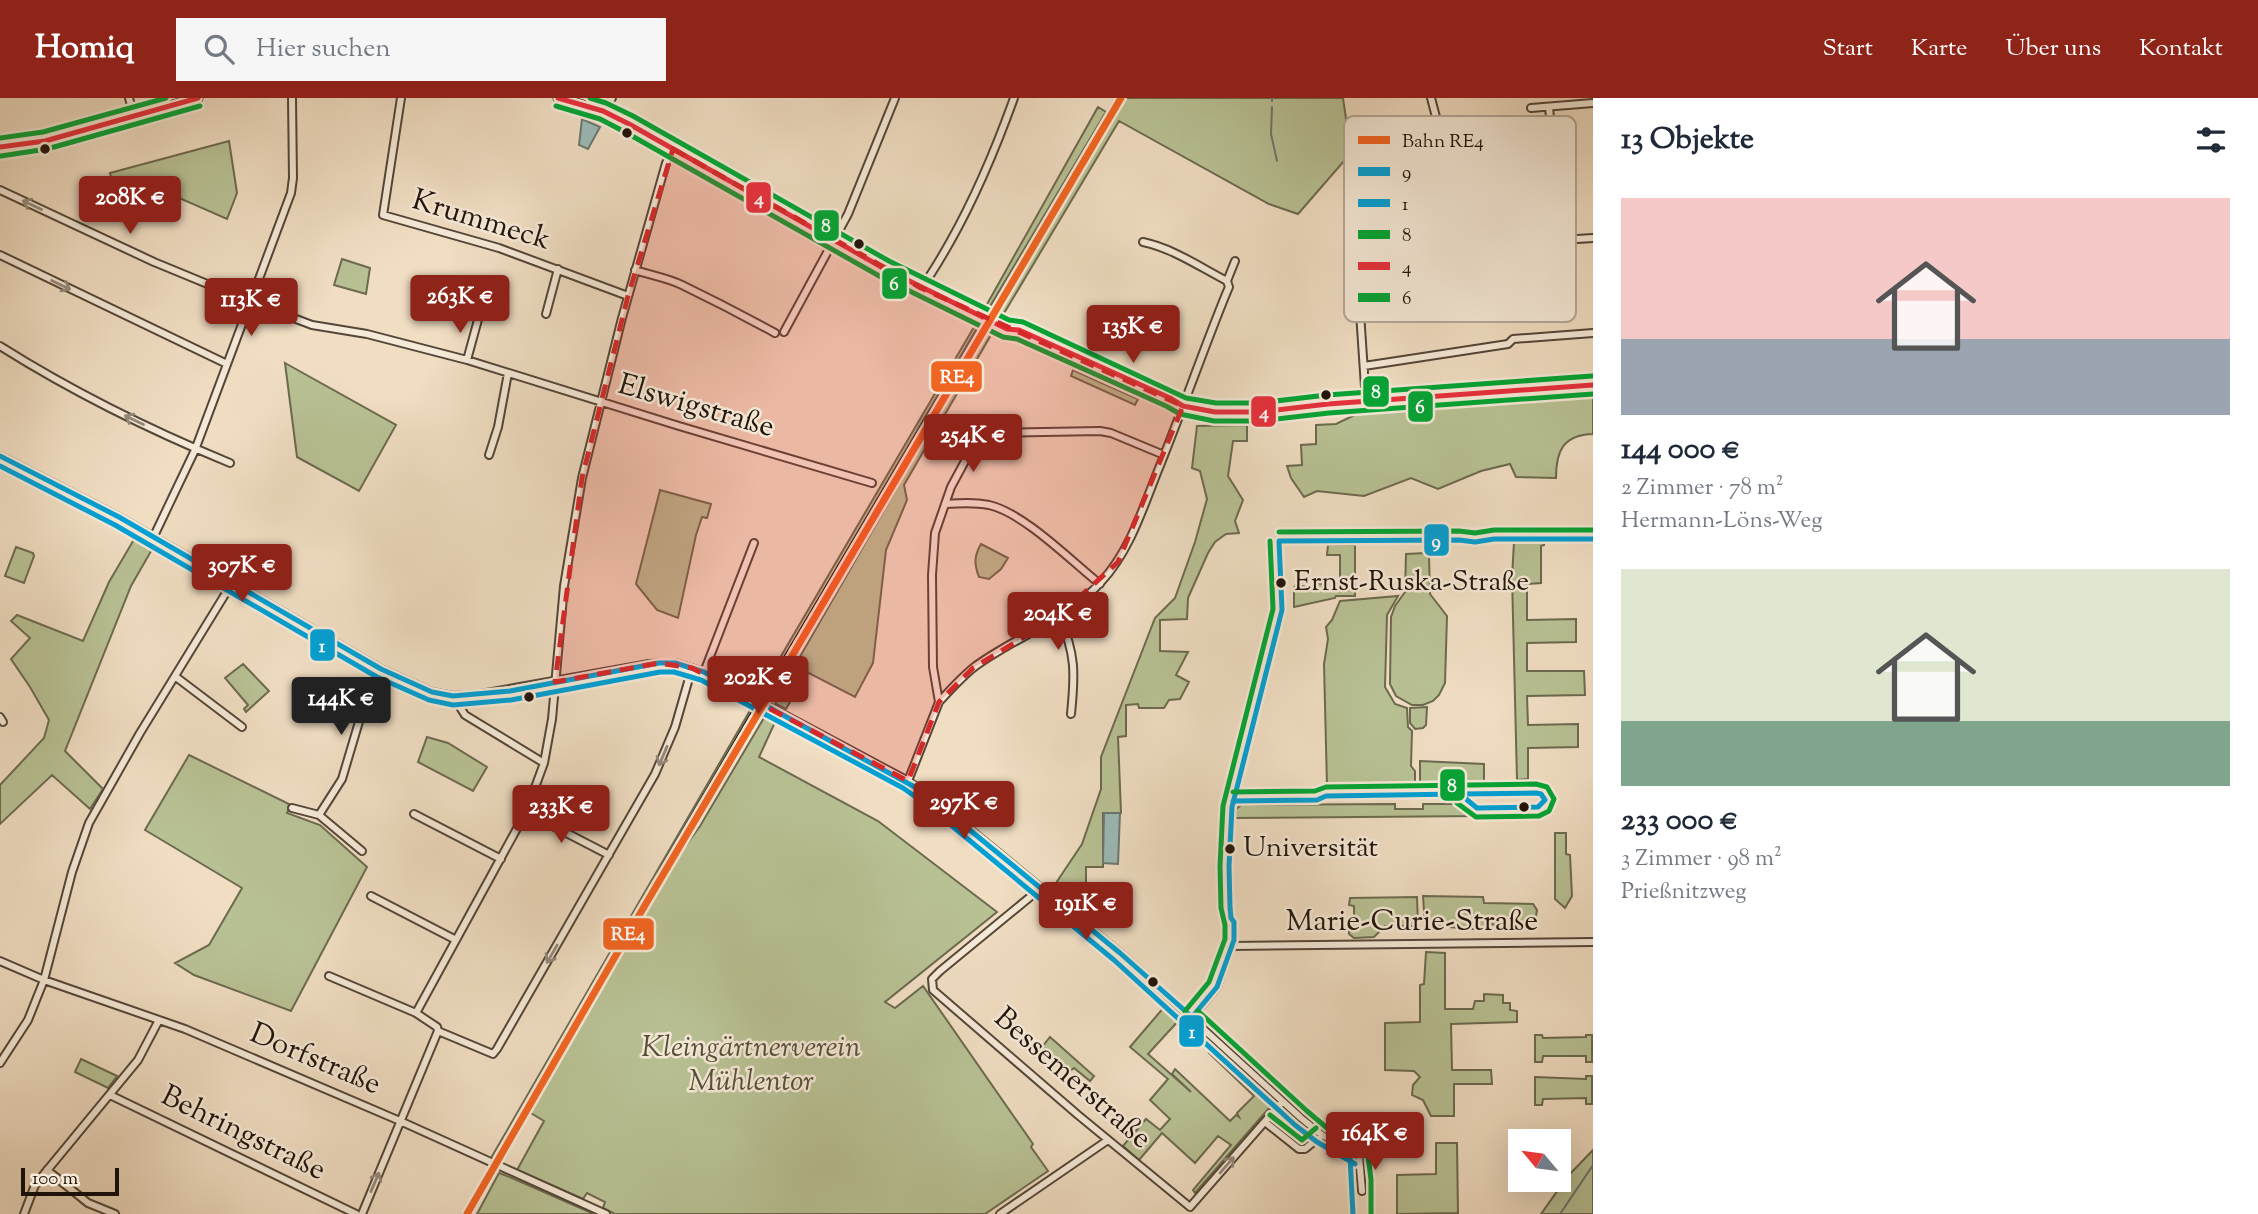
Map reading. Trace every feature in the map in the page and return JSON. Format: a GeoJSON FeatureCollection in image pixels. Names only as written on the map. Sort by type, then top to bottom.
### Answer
{"type":"FeatureCollection","features":[{"type":"Feature","properties":{"kind":"main road"},"geometry":{"type":"LineString","coordinates":[[0,147],[45,141],[198,98]]}},
{"type":"Feature","properties":{"kind":"main road"},"geometry":{"type":"LineString","coordinates":[[558,98],[603,111],[920,288],[1167,404],[1236,413],[1593,385]]}},
{"type":"Feature","properties":{"kind":"street"},"geometry":{"type":"LineString","coordinates":[[129,98],[134,116]]}},
{"type":"Feature","properties":{"kind":"street"},"geometry":{"type":"LineString","coordinates":[[154,536],[195,450],[291,192],[292,98]]}},
{"type":"Feature","properties":{"kind":"street","name":"Krummeck"},"geometry":{"type":"LineString","coordinates":[[401,98],[383,215],[494,246],[628,296]]}},
{"type":"Feature","properties":{"kind":"street"},"geometry":{"type":"LineString","coordinates":[[603,111],[612,98]]}},
{"type":"Feature","properties":{"kind":"street"},"geometry":{"type":"LineString","coordinates":[[784,332],[834,240],[895,98]]}},
{"type":"Feature","properties":{"kind":"street"},"geometry":{"type":"LineString","coordinates":[[920,288],[958,228],[990,164],[1014,98]]}},
{"type":"Feature","properties":{"kind":"street"},"geometry":{"type":"LineString","coordinates":[[1431,98],[1436,116]]}},
{"type":"Feature","properties":{"kind":"street"},"geometry":{"type":"LineString","coordinates":[[1531,108],[1593,103]]}},
{"type":"Feature","properties":{"kind":"street"},"geometry":{"type":"LineString","coordinates":[[1549,107],[1550,116]]}},
{"type":"Feature","properties":{"kind":"street"},"geometry":{"type":"LineString","coordinates":[[416,1013],[526,811],[544,763],[552,719],[560,619],[573,524],[599,402],[666,163],[673,149]]}},
{"type":"Feature","properties":{"kind":"street","name":"Elswigstraße"},"geometry":{"type":"LineString","coordinates":[[0,190],[154,262],[312,325],[367,334],[467,360],[872,483]]}},
{"type":"Feature","properties":{"kind":"street"},"geometry":{"type":"LineString","coordinates":[[1143,242],[1155,244],[1227,281]]}},
{"type":"Feature","properties":{"kind":"street"},"geometry":{"type":"LineString","coordinates":[[0,254],[227,364]]}},
{"type":"Feature","properties":{"kind":"street"},"geometry":{"type":"LineString","coordinates":[[908,781],[939,702],[973,668],[1059,616],[1100,584],[1118,562],[1134,531],[1164,455],[1229,287],[1227,281],[1235,261]]}},
{"type":"Feature","properties":{"kind":"street","name":"Krummeck"},"geometry":{"type":"LineString","coordinates":[[546,314],[558,269]]}},
{"type":"Feature","properties":{"kind":"street"},"geometry":{"type":"LineString","coordinates":[[635,271],[683,285],[775,333]]}},
{"type":"Feature","properties":{"kind":"street"},"geometry":{"type":"LineString","coordinates":[[467,360],[479,316]]}},
{"type":"Feature","properties":{"kind":"street"},"geometry":{"type":"LineString","coordinates":[[1361,322],[1366,402]]}},
{"type":"Feature","properties":{"kind":"street"},"geometry":{"type":"LineString","coordinates":[[1364,366],[1507,344],[1513,339],[1593,333]]}},
{"type":"Feature","properties":{"kind":"street"},"geometry":{"type":"LineString","coordinates":[[0,346],[64,386],[195,450],[229,463]]}},
{"type":"Feature","properties":{"kind":"street"},"geometry":{"type":"LineString","coordinates":[[489,455],[498,427],[508,373]]}},
{"type":"Feature","properties":{"kind":"street"},"geometry":{"type":"LineString","coordinates":[[939,702],[933,667],[935,533],[951,487],[978,437],[984,433],[1105,431],[1164,455]]}},
{"type":"Feature","properties":{"kind":"street"},"geometry":{"type":"LineString","coordinates":[[0,456],[154,536],[381,669],[432,692],[453,696],[510,691],[659,663],[676,663],[704,672],[908,781],[952,813],[1120,953],[1282,1102],[1322,1135],[1359,1156],[1362,1191]]}},
{"type":"Feature","properties":{"kind":"street"},"geometry":{"type":"LineString","coordinates":[[945,504],[974,503],[1003,510],[1020,520],[1100,584]]}},
{"type":"Feature","properties":{"kind":"street"},"geometry":{"type":"LineString","coordinates":[[704,672],[754,544]]}},
{"type":"Feature","properties":{"kind":"street"},"geometry":{"type":"LineString","coordinates":[[0,1063],[28,1020],[44,980],[83,836],[140,733],[232,583]]}},
{"type":"Feature","properties":{"kind":"street"},"geometry":{"type":"LineString","coordinates":[[1059,616],[1066,633],[1075,682],[1071,714]]}},
{"type":"Feature","properties":{"kind":"street"},"geometry":{"type":"LineString","coordinates":[[329,976],[416,1013],[437,1027],[438,1031],[493,1055],[655,774],[675,727],[692,667]]}},
{"type":"Feature","properties":{"kind":"street"},"geometry":{"type":"LineString","coordinates":[[318,816],[342,779],[361,715],[381,669]]}},
{"type":"Feature","properties":{"kind":"street"},"geometry":{"type":"LineString","coordinates":[[176,677],[242,727]]}},
{"type":"Feature","properties":{"kind":"street"},"geometry":{"type":"LineString","coordinates":[[453,696],[465,715],[544,763]]}},
{"type":"Feature","properties":{"kind":"street"},"geometry":{"type":"LineString","coordinates":[[292,808],[318,816],[362,851]]}},
{"type":"Feature","properties":{"kind":"street"},"geometry":{"type":"LineString","coordinates":[[526,811],[609,855]]}},
{"type":"Feature","properties":{"kind":"street"},"geometry":{"type":"LineString","coordinates":[[414,814],[501,859]]}},
{"type":"Feature","properties":{"kind":"street","name":"Bessemerstraße"},"geometry":{"type":"LineString","coordinates":[[1041,888],[932,979],[933,990],[1190,1208],[1265,1122]]}},
{"type":"Feature","properties":{"kind":"street"},"geometry":{"type":"LineString","coordinates":[[371,896],[456,940]]}},
{"type":"Feature","properties":{"kind":"street","name":"Marie-Curie-Straße"},"geometry":{"type":"LineString","coordinates":[[1192,1017],[1217,987],[1231,946],[1593,942]]}},
{"type":"Feature","properties":{"kind":"street","name":"Dorfstraße"},"geometry":{"type":"LineString","coordinates":[[0,961],[44,980],[159,1020],[400,1121],[606,1214]]}},
{"type":"Feature","properties":{"kind":"street"},"geometry":{"type":"LineString","coordinates":[[24,1214],[35,1185],[138,1060],[159,1020]]}},
{"type":"Feature","properties":{"kind":"street"},"geometry":{"type":"LineString","coordinates":[[362,1214],[438,1031]]}},
{"type":"Feature","properties":{"kind":"street","name":"Behringstraße"},"geometry":{"type":"LineString","coordinates":[[110,1095],[356,1214]]}},
{"type":"Feature","properties":{"kind":"street"},"geometry":{"type":"LineString","coordinates":[[1282,1102],[1265,1122],[1299,1149],[1306,1149],[1322,1135]]}},
{"type":"Feature","properties":{"kind":"street"},"geometry":{"type":"LineString","coordinates":[[1000,1214],[1108,1140]]}},
{"type":"Feature","properties":{"kind":"street"},"geometry":{"type":"LineString","coordinates":[[47,1170],[88,1203],[115,1214]]}},
{"type":"Feature","properties":{"kind":"highlighted area"},"geometry":{"type":"Polygon","coordinates":[[[673,149],[921,288],[1183,406],[1118,562],[1059,616],[973,668],[939,702],[908,781],[692,668],[659,663],[555,682],[582,478],[628,296],[673,149]]]}},
{"type":"Feature","properties":{"kind":"green space"},"geometry":{"type":"Polygon","coordinates":[[[1126,98],[1343,98],[1346,116],[1344,161],[1298,214],[1269,204],[1119,121],[1003,315],[999,313],[1126,98]]]}},
{"type":"Feature","properties":{"kind":"green space"},"geometry":{"type":"Polygon","coordinates":[[[1098,107],[1106,112],[989,308],[986,306],[1098,107]]]}},
{"type":"Feature","properties":{"kind":"green space"},"geometry":{"type":"Polygon","coordinates":[[[229,141],[237,193],[227,219],[136,179],[113,186],[110,173],[229,141]]]}},
{"type":"Feature","properties":{"kind":"green space"},"geometry":{"type":"Polygon","coordinates":[[[342,259],[370,268],[366,294],[334,285],[342,259]]]}},
{"type":"Feature","properties":{"kind":"green space"},"geometry":{"type":"Polygon","coordinates":[[[974,327],[977,328],[763,694],[760,692],[974,327]]]}},
{"type":"Feature","properties":{"kind":"green space"},"geometry":{"type":"Polygon","coordinates":[[[986,333],[991,335],[904,485],[907,500],[886,550],[873,663],[855,697],[807,672],[786,709],[776,704],[775,700],[986,333]]]}},
{"type":"Feature","properties":{"kind":"green space"},"geometry":{"type":"Polygon","coordinates":[[[285,363],[396,425],[359,491],[297,457],[285,363]]]}},
{"type":"Feature","properties":{"kind":"green space"},"geometry":{"type":"Polygon","coordinates":[[[1073,370],[1138,399],[1135,405],[1071,376],[1073,370]]]}},
{"type":"Feature","properties":{"kind":"green space"},"geometry":{"type":"Polygon","coordinates":[[[1593,394],[1593,434],[1575,438],[1563,446],[1556,478],[1516,477],[1510,464],[1481,471],[1438,489],[1411,478],[1364,496],[1317,491],[1304,497],[1291,478],[1287,466],[1302,465],[1301,445],[1316,444],[1316,425],[1336,424],[1363,411],[1593,394]]]}},
{"type":"Feature","properties":{"kind":"green space"},"geometry":{"type":"Polygon","coordinates":[[[1247,425],[1247,441],[1233,441],[1228,476],[1243,500],[1235,521],[1239,533],[1226,534],[1215,542],[1208,553],[1188,598],[1187,619],[1160,620],[1160,651],[1188,652],[1176,675],[1189,682],[1180,699],[1169,700],[1164,708],[1126,705],[1126,736],[1118,737],[1121,813],[1103,813],[1103,867],[1086,867],[1086,912],[1054,886],[1082,844],[1101,789],[1101,757],[1155,618],[1175,598],[1195,542],[1207,499],[1200,471],[1192,468],[1197,426],[1247,425]]]}},
{"type":"Feature","properties":{"kind":"green space"},"geometry":{"type":"Polygon","coordinates":[[[660,490],[711,504],[707,518],[702,517],[696,535],[678,618],[657,610],[636,584],[660,490]]]}},
{"type":"Feature","properties":{"kind":"green space"},"geometry":{"type":"Polygon","coordinates":[[[136,536],[154,546],[131,586],[65,751],[103,789],[90,809],[52,775],[0,824],[0,785],[44,738],[49,720],[11,659],[30,638],[11,621],[17,615],[83,641],[109,582],[136,536]]]}},
{"type":"Feature","properties":{"kind":"green space"},"geometry":{"type":"Polygon","coordinates":[[[1514,542],[1544,542],[1541,546],[1541,583],[1527,584],[1527,620],[1576,619],[1576,642],[1527,643],[1527,671],[1584,671],[1585,695],[1527,696],[1528,725],[1578,724],[1578,747],[1528,748],[1528,779],[1517,780],[1512,577],[1514,542]]]}},
{"type":"Feature","properties":{"kind":"green space"},"geometry":{"type":"Polygon","coordinates":[[[981,544],[1008,558],[1001,569],[989,579],[979,577],[976,568],[976,556],[981,544]]]}},
{"type":"Feature","properties":{"kind":"green space"},"geometry":{"type":"Polygon","coordinates":[[[1328,545],[1355,545],[1355,596],[1336,596],[1294,607],[1296,584],[1300,588],[1311,588],[1315,583],[1323,584],[1323,590],[1332,589],[1333,584],[1340,584],[1340,555],[1327,555],[1328,545]]]}},
{"type":"Feature","properties":{"kind":"green space"},"geometry":{"type":"Polygon","coordinates":[[[16,547],[33,553],[34,556],[24,583],[5,576],[16,547]]]}},
{"type":"Feature","properties":{"kind":"green space"},"geometry":{"type":"Polygon","coordinates":[[[1406,554],[1429,555],[1430,594],[1447,616],[1445,683],[1433,701],[1412,705],[1396,696],[1390,684],[1391,617],[1405,592],[1406,554]]]}},
{"type":"Feature","properties":{"kind":"green space"},"geometry":{"type":"Polygon","coordinates":[[[1398,596],[1387,615],[1385,687],[1395,704],[1407,708],[1408,727],[1412,731],[1411,766],[1415,771],[1415,785],[1327,786],[1324,664],[1328,639],[1326,627],[1340,601],[1398,596]]]}},
{"type":"Feature","properties":{"kind":"green space"},"geometry":{"type":"Polygon","coordinates":[[[243,664],[269,691],[246,712],[244,709],[248,705],[225,678],[243,664]]]}},
{"type":"Feature","properties":{"kind":"green space"},"geometry":{"type":"Polygon","coordinates":[[[752,707],[755,708],[495,1160],[491,1158],[752,707]]]}},
{"type":"Feature","properties":{"kind":"green space"},"geometry":{"type":"Polygon","coordinates":[[[1427,707],[1426,725],[1415,729],[1410,723],[1410,708],[1427,707]]]}},
{"type":"Feature","properties":{"kind":"green space","name":"Kleingärtnerverein Mühlentor"},"geometry":{"type":"Polygon","coordinates":[[[765,716],[777,718],[759,757],[878,821],[997,912],[885,1002],[895,1008],[923,986],[1033,1144],[1031,1147],[1048,1171],[985,1214],[615,1214],[603,1208],[605,1202],[587,1193],[583,1199],[517,1170],[544,1121],[529,1112],[680,854],[700,826],[765,716]]]}},
{"type":"Feature","properties":{"kind":"green space"},"geometry":{"type":"Polygon","coordinates":[[[427,737],[448,743],[487,767],[473,791],[418,762],[427,737]]]}},
{"type":"Feature","properties":{"kind":"green space"},"geometry":{"type":"Polygon","coordinates":[[[189,755],[291,805],[287,813],[320,825],[367,867],[291,1011],[194,975],[175,963],[209,945],[242,888],[145,830],[189,755]]]}},
{"type":"Feature","properties":{"kind":"green space"},"geometry":{"type":"Polygon","coordinates":[[[1420,761],[1484,764],[1484,791],[1420,790],[1420,761]]]}},
{"type":"Feature","properties":{"kind":"green space"},"geometry":{"type":"Polygon","coordinates":[[[1458,797],[1480,816],[1235,818],[1236,809],[1241,805],[1395,804],[1395,809],[1423,809],[1423,804],[1458,804],[1458,797]]]}},
{"type":"Feature","properties":{"kind":"green space"},"geometry":{"type":"Polygon","coordinates":[[[1555,833],[1566,833],[1566,854],[1570,855],[1572,896],[1565,908],[1555,899],[1555,833]]]}},
{"type":"Feature","properties":{"kind":"green space"},"geometry":{"type":"Polygon","coordinates":[[[1423,896],[1483,897],[1484,903],[1533,904],[1537,910],[1536,916],[1528,925],[1504,927],[1491,924],[1484,930],[1425,925],[1423,896]]]}},
{"type":"Feature","properties":{"kind":"green space"},"geometry":{"type":"Polygon","coordinates":[[[1417,897],[1418,926],[1385,926],[1374,937],[1354,938],[1349,934],[1349,921],[1354,920],[1354,906],[1349,905],[1350,898],[1417,897]]]}},
{"type":"Feature","properties":{"kind":"green space"},"geometry":{"type":"Polygon","coordinates":[[[1426,952],[1445,953],[1445,1009],[1473,1009],[1475,1001],[1484,1001],[1484,994],[1503,995],[1503,1003],[1510,1003],[1510,1010],[1517,1011],[1517,1022],[1451,1024],[1452,1070],[1491,1070],[1492,1084],[1454,1084],[1454,1116],[1431,1116],[1423,1100],[1412,1095],[1413,1085],[1420,1077],[1414,1071],[1385,1070],[1385,1023],[1420,1022],[1420,985],[1424,984],[1426,952]]]}},
{"type":"Feature","properties":{"kind":"green space"},"geometry":{"type":"Polygon","coordinates":[[[1165,1006],[1180,1019],[1148,1054],[1191,1092],[1172,1074],[1175,1069],[1230,1121],[1236,1115],[1239,1117],[1237,1113],[1254,1096],[1209,1053],[1213,1049],[1270,1101],[1270,1107],[1195,1193],[1193,1190],[1231,1145],[1218,1136],[1195,1163],[1162,1133],[1139,1160],[1123,1146],[1146,1119],[1160,1130],[1170,1119],[1150,1100],[1168,1079],[1130,1047],[1165,1006]]]}},
{"type":"Feature","properties":{"kind":"green space"},"geometry":{"type":"Polygon","coordinates":[[[1535,1035],[1542,1035],[1543,1038],[1592,1035],[1592,1062],[1586,1062],[1586,1056],[1543,1056],[1542,1062],[1535,1062],[1535,1035]]]}},
{"type":"Feature","properties":{"kind":"green space"},"geometry":{"type":"Polygon","coordinates":[[[1050,1037],[1094,1076],[1090,1081],[1074,1068],[1070,1071],[1042,1047],[1050,1037]]]}},
{"type":"Feature","properties":{"kind":"green space"},"geometry":{"type":"Polygon","coordinates":[[[81,1059],[117,1076],[108,1088],[75,1072],[81,1059]]]}},
{"type":"Feature","properties":{"kind":"green space"},"geometry":{"type":"Polygon","coordinates":[[[1586,1076],[1592,1076],[1592,1104],[1586,1104],[1586,1098],[1543,1099],[1542,1105],[1535,1105],[1535,1077],[1586,1079],[1586,1076]]]}},
{"type":"Feature","properties":{"kind":"green space"},"geometry":{"type":"Polygon","coordinates":[[[1436,1143],[1457,1143],[1458,1213],[1397,1214],[1397,1175],[1436,1174],[1436,1143]]]}},
{"type":"Feature","properties":{"kind":"green space"},"geometry":{"type":"Polygon","coordinates":[[[1593,1150],[1593,1214],[1541,1214],[1557,1192],[1572,1192],[1572,1172],[1593,1150]]]}},
{"type":"Feature","properties":{"kind":"green space"},"geometry":{"type":"Polygon","coordinates":[[[499,1173],[512,1178],[594,1214],[477,1214],[499,1173]]]}},
{"type":"Feature","properties":{"kind":"water"},"geometry":{"type":"Polygon","coordinates":[[[582,119],[600,127],[588,149],[579,145],[582,119]]]}},
{"type":"Feature","properties":{"kind":"water"},"geometry":{"type":"Polygon","coordinates":[[[1104,813],[1120,813],[1118,864],[1103,863],[1104,813]]]}},
{"type":"Feature","properties":{"kind":"waterway"},"geometry":{"type":"LineString","coordinates":[[1272,107],[1271,134],[1277,161]]}},
{"type":"Feature","properties":{"kind":"waterway"},"geometry":{"type":"LineString","coordinates":[[1560,1214],[1593,1165]]}},
{"type":"Feature","properties":{"kind":"railway"},"geometry":{"type":"LineString","coordinates":[[631,929],[659,874],[759,702],[1117,98]]}},
{"type":"Feature","properties":{"kind":"rail line","name":"RE4"},"geometry":{"type":"LineString","coordinates":[[467,1214],[631,929],[1121,98]]}},
{"type":"Feature","properties":{"kind":"transit line","name":"8"},"geometry":{"type":"LineString","coordinates":[[0,138],[43,132],[166,98]]}},
{"type":"Feature","properties":{"kind":"transit line","name":"4"},"geometry":{"type":"LineString","coordinates":[[0,147],[45,141],[198,98]]}},
{"type":"Feature","properties":{"kind":"transit line","name":"4"},"geometry":{"type":"LineString","coordinates":[[558,98],[603,111],[629,124],[885,269],[1007,329],[1019,330],[1183,406],[1215,412],[1259,412],[1328,404],[1593,385]]}},
{"type":"Feature","properties":{"kind":"transit line","name":"8"},"geometry":{"type":"LineString","coordinates":[[590,98],[633,116],[889,261],[1009,320],[1023,322],[1186,398],[1216,403],[1258,403],[1327,395],[1592,376]]}},
{"type":"Feature","properties":{"kind":"transit line","name":"6"},"geometry":{"type":"LineString","coordinates":[[1,156],[47,149],[200,106]]}},
{"type":"Feature","properties":{"kind":"transit line","name":"6"},"geometry":{"type":"LineString","coordinates":[[556,106],[600,119],[625,132],[881,277],[1003,337],[1017,339],[1180,414],[1214,421],[1260,421],[1329,413],[1593,394]]}},
{"type":"Feature","properties":{"kind":"transit line","name":"9"},"geometry":{"type":"LineString","coordinates":[[0,456],[119,517],[381,669],[432,692],[453,696],[510,691],[659,663],[675,663],[704,672],[922,791],[1120,953],[1192,1017]]}},
{"type":"Feature","properties":{"kind":"transit line","name":"1"},"geometry":{"type":"LineString","coordinates":[[0,466],[115,525],[377,677],[429,700],[453,705],[511,700],[660,672],[674,672],[701,680],[903,788],[923,802],[1114,960],[1295,1125],[1317,1142],[1355,1164]]}},
{"type":"Feature","properties":{"kind":"transit line","name":"8"},"geometry":{"type":"LineString","coordinates":[[1279,532],[1475,533],[1494,530],[1593,530]]}},
{"type":"Feature","properties":{"kind":"transit line","name":"9"},"geometry":{"type":"LineString","coordinates":[[1279,541],[1475,542],[1494,539],[1593,539]]}},
{"type":"Feature","properties":{"kind":"transit line","name":"8"},"geometry":{"type":"LineString","coordinates":[[1185,1011],[1209,982],[1225,939],[1220,866],[1223,806],[1273,609],[1270,541]]}},
{"type":"Feature","properties":{"kind":"transit line","name":"9"},"geometry":{"type":"LineString","coordinates":[[1192,1017],[1217,987],[1234,940],[1229,866],[1232,807],[1282,610],[1279,541]]}},
{"type":"Feature","properties":{"kind":"transit line","name":"8"},"geometry":{"type":"LineString","coordinates":[[1233,792],[1315,791],[1326,787],[1536,784],[1547,787],[1554,799],[1549,811],[1539,816],[1476,817],[1457,803]]}},
{"type":"Feature","properties":{"kind":"transit line","name":"9"},"geometry":{"type":"LineString","coordinates":[[1536,793],[1541,794],[1545,800],[1538,807],[1477,808],[1460,794],[1536,793]]}},
{"type":"Feature","properties":{"kind":"transit line","name":"9"},"geometry":{"type":"LineString","coordinates":[[1233,801],[1317,800],[1326,796],[1460,794]]}},
{"type":"Feature","properties":{"kind":"transit line","name":"8"},"geometry":{"type":"LineString","coordinates":[[1198,1011],[1327,1128],[1363,1148]]}},
{"type":"Feature","properties":{"kind":"transit line","name":"8"},"geometry":{"type":"LineString","coordinates":[[1270,1115],[1302,1140],[1316,1128]]}},
{"type":"Feature","properties":{"kind":"transit line","name":"8"},"geometry":{"type":"LineString","coordinates":[[1368,1155],[1371,1214]]}},
{"type":"Feature","properties":{"kind":"transit line","name":"1"},"geometry":{"type":"LineString","coordinates":[[1350,1157],[1353,1214]]}},
{"type":"Feature","properties":{"kind":"place","name":"Ernst-Ruska-Straße"},"geometry":{"type":"Point","coordinates":[1281,583]}},
{"type":"Feature","properties":{"kind":"place","name":"Universität"},"geometry":{"type":"Point","coordinates":[1230,849]}}]}
